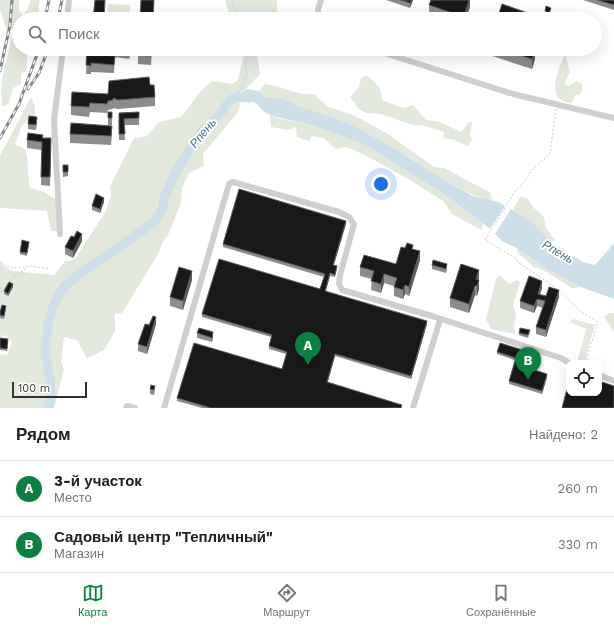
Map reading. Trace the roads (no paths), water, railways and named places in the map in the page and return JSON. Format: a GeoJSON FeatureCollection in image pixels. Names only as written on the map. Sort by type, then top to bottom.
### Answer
{"type":"FeatureCollection","features":[{"type":"Feature","properties":{"kind":"lane"},"geometry":{"type":"LineString","coordinates":[[67,12],[69,0]]}},
{"type":"Feature","properties":{"kind":"lane"},"geometry":{"type":"LineString","coordinates":[[318,12],[321,0]]}},
{"type":"Feature","properties":{"kind":"lane"},"geometry":{"type":"LineString","coordinates":[[60,234],[54,120],[62,56]]}},
{"type":"Feature","properties":{"kind":"lane"},"geometry":{"type":"LineString","coordinates":[[394,56],[513,94],[614,118]]}},
{"type":"Feature","properties":{"kind":"lane"},"geometry":{"type":"LineString","coordinates":[[164,408],[229,184],[233,182],[339,212],[349,217],[354,224],[338,284],[342,290],[432,316],[440,320],[560,358],[566,361]]}},
{"type":"Feature","properties":{"kind":"lane"},"geometry":{"type":"LineString","coordinates":[[413,408],[440,320]]}},
{"type":"Feature","properties":{"kind":"lane"},"geometry":{"type":"LineString","coordinates":[[602,376],[614,381]]}},
{"type":"Feature","properties":{"kind":"lane"},"geometry":{"type":"LineString","coordinates":[[126,408],[127,406],[135,408]]}},
{"type":"Feature","properties":{"kind":"water"},"geometry":{"type":"Polygon","coordinates":[[[247,89],[259,91],[264,97],[284,99],[300,107],[329,116],[353,126],[399,151],[449,183],[473,196],[498,202],[505,206],[490,229],[448,197],[367,146],[312,125],[276,117],[264,112],[256,103],[237,97],[247,89]]]}},
{"type":"Feature","properties":{"kind":"water"},"geometry":{"type":"Polygon","coordinates":[[[511,209],[534,224],[552,243],[583,262],[595,265],[614,243],[614,299],[581,287],[548,270],[517,248],[502,241],[495,234],[511,209]]]}},
{"type":"Feature","properties":{"kind":"waterway"},"geometry":{"type":"LineString","coordinates":[[232,0],[233,7],[236,12]]}},
{"type":"Feature","properties":{"kind":"waterway"},"geometry":{"type":"LineString","coordinates":[[237,97],[247,74],[245,64],[249,56]]}},
{"type":"Feature","properties":{"kind":"waterway","name":"Рпень"},"geometry":{"type":"LineString","coordinates":[[48,408],[51,396],[50,379],[45,352],[48,323],[53,306],[63,288],[77,276],[153,223],[163,208],[164,198],[176,172],[201,132],[218,116],[230,100],[237,97],[249,98]]}},
{"type":"Feature","properties":{"kind":"railway"},"geometry":{"type":"LineString","coordinates":[[0,71],[10,25],[12,0]]}},
{"type":"Feature","properties":{"kind":"railway"},"geometry":{"type":"LineString","coordinates":[[46,12],[49,0]]}},
{"type":"Feature","properties":{"kind":"railway"},"geometry":{"type":"LineString","coordinates":[[59,12],[62,0]]}},
{"type":"Feature","properties":{"kind":"railway"},"geometry":{"type":"LineString","coordinates":[[0,138],[19,104],[36,56]]}},
{"type":"Feature","properties":{"kind":"railway"},"geometry":{"type":"LineString","coordinates":[[28,89],[39,73],[45,56]]}},
{"type":"Feature","properties":{"kind":"place","name":"3-й участок"},"geometry":{"type":"Point","coordinates":[308,365]}},
{"type":"Feature","properties":{"kind":"place","name":"Садовый центр \"Тепличный\""},"geometry":{"type":"Point","coordinates":[528,380]}}]}
